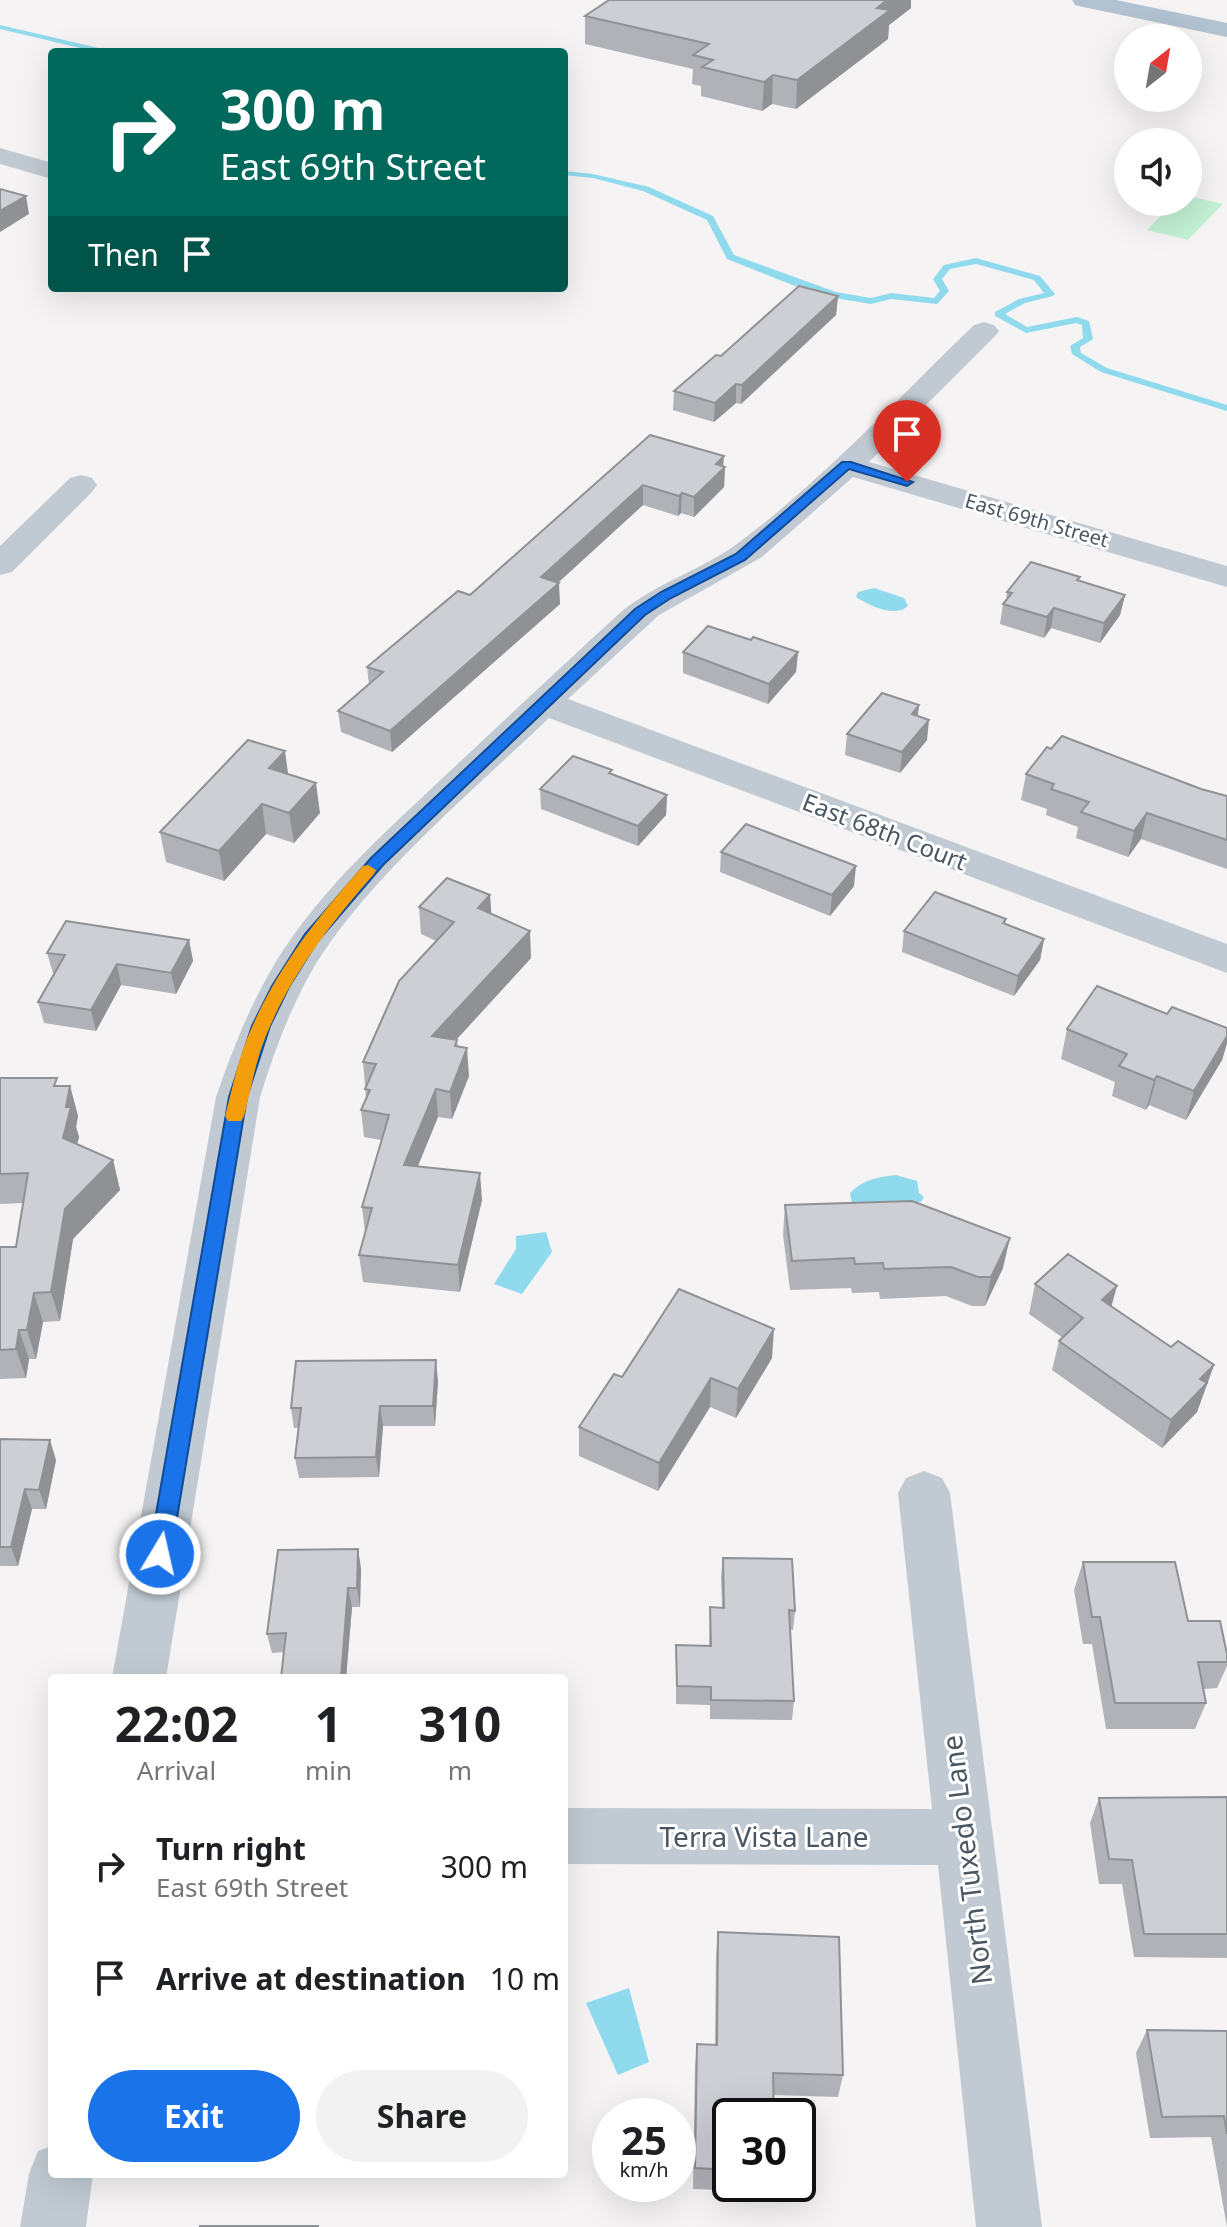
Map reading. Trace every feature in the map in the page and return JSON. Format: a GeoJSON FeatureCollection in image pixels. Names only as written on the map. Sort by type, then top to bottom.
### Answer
{"type":"FeatureCollection","features":[{"type":"Feature","properties":{"kind":"main road"},"geometry":{"type":"LineString","coordinates":[[1083,0],[1227,30]]}},
{"type":"Feature","properties":{"kind":"street"},"geometry":{"type":"LineString","coordinates":[[0,156],[48,170]]}},
{"type":"Feature","properties":{"kind":"street"},"geometry":{"type":"LineString","coordinates":[[140,1674],[232,1127],[246,1068],[261,1026],[303,950],[346,893],[640,612],[740,557],[847,465],[984,331]]}},
{"type":"Feature","properties":{"kind":"street","name":"East 69th Street"},"geometry":{"type":"LineString","coordinates":[[847,465],[1227,577]]}},
{"type":"Feature","properties":{"kind":"street"},"geometry":{"type":"LineString","coordinates":[[0,565],[81,485]]}},
{"type":"Feature","properties":{"kind":"street","name":"East 68th Court"},"geometry":{"type":"LineString","coordinates":[[544,703],[1227,959]]}},
{"type":"Feature","properties":{"kind":"street","name":"North Tuxedo Lane"},"geometry":{"type":"LineString","coordinates":[[924,1493],[1009,2227]]}},
{"type":"Feature","properties":{"kind":"street","name":"Terra Vista Lane"},"geometry":{"type":"LineString","coordinates":[[568,1836],[963,1837]]}},
{"type":"Feature","properties":{"kind":"street"},"geometry":{"type":"LineString","coordinates":[[53,2227],[60,2178]]}},
{"type":"Feature","properties":{"kind":"green space"},"geometry":{"type":"Polygon","coordinates":[[[1202,199],[1223,204],[1188,240],[1147,230],[1160,216],[1202,216],[1202,199]]]}},
{"type":"Feature","properties":{"kind":"water"},"geometry":{"type":"Polygon","coordinates":[[[874,588],[904,598],[908,606],[890,611],[856,597],[858,592],[874,588]]]}},
{"type":"Feature","properties":{"kind":"water"},"geometry":{"type":"Polygon","coordinates":[[[896,1175],[917,1181],[919,1193],[924,1197],[921,1202],[852,1203],[850,1193],[861,1185],[896,1175]]]}},
{"type":"Feature","properties":{"kind":"water"},"geometry":{"type":"Polygon","coordinates":[[[546,1232],[552,1252],[522,1294],[494,1284],[516,1249],[516,1236],[546,1232]]]}},
{"type":"Feature","properties":{"kind":"water"},"geometry":{"type":"Polygon","coordinates":[[[629,1988],[649,2062],[618,2075],[586,2003],[629,1988]]]}},
{"type":"Feature","properties":{"kind":"building"},"geometry":{"type":"Polygon","coordinates":[[[609,0],[887,0],[877,8],[890,10],[797,80],[773,75],[764,82],[702,67],[713,60],[693,55],[709,44],[585,16],[609,0]]]}},
{"type":"Feature","properties":{"kind":"building"},"geometry":{"type":"Polygon","coordinates":[[[0,189],[26,196],[0,211],[0,189]]]}},
{"type":"Feature","properties":{"kind":"building"},"geometry":{"type":"Polygon","coordinates":[[[799,286],[838,296],[742,385],[736,384],[715,403],[674,391],[716,355],[721,356],[799,286]]]}},
{"type":"Feature","properties":{"kind":"building"},"geometry":{"type":"Polygon","coordinates":[[[650,435],[724,456],[716,464],[725,467],[694,497],[682,493],[679,496],[643,485],[541,577],[559,583],[390,731],[338,711],[383,672],[367,667],[458,591],[470,595],[650,435]]]}},
{"type":"Feature","properties":{"kind":"building"},"geometry":{"type":"Polygon","coordinates":[[[1031,562],[1125,595],[1104,623],[1054,608],[1047,617],[1003,604],[1012,593],[1007,592],[1031,562]]]}},
{"type":"Feature","properties":{"kind":"building"},"geometry":{"type":"Polygon","coordinates":[[[708,626],[798,652],[769,684],[683,652],[708,626]]]}},
{"type":"Feature","properties":{"kind":"building"},"geometry":{"type":"Polygon","coordinates":[[[882,693],[919,705],[912,714],[929,720],[902,752],[847,734],[882,693]]]}},
{"type":"Feature","properties":{"kind":"building"},"geometry":{"type":"Polygon","coordinates":[[[1062,736],[1227,796],[1227,840],[1147,813],[1134,831],[1081,812],[1089,802],[1051,789],[1054,784],[1026,774],[1047,747],[1051,749],[1062,736]]]}},
{"type":"Feature","properties":{"kind":"building"},"geometry":{"type":"Polygon","coordinates":[[[248,740],[285,751],[269,768],[316,783],[289,813],[262,804],[219,851],[160,832],[248,740]]]}},
{"type":"Feature","properties":{"kind":"building"},"geometry":{"type":"Polygon","coordinates":[[[573,756],[667,795],[638,826],[540,789],[573,756]]]}},
{"type":"Feature","properties":{"kind":"building"},"geometry":{"type":"Polygon","coordinates":[[[746,824],[856,866],[832,895],[721,852],[746,824]]]}},
{"type":"Feature","properties":{"kind":"building"},"geometry":{"type":"Polygon","coordinates":[[[447,878],[490,895],[478,908],[530,931],[432,1036],[457,1040],[455,1046],[467,1048],[450,1092],[436,1089],[404,1165],[480,1173],[458,1265],[359,1255],[372,1208],[362,1207],[389,1115],[361,1110],[370,1090],[365,1089],[376,1064],[363,1062],[399,981],[454,922],[419,907],[447,878]]]}},
{"type":"Feature","properties":{"kind":"building"},"geometry":{"type":"Polygon","coordinates":[[[935,892],[1006,919],[1003,923],[1044,939],[1018,976],[904,931],[935,892]]]}},
{"type":"Feature","properties":{"kind":"building"},"geometry":{"type":"Polygon","coordinates":[[[66,921],[189,940],[171,973],[117,964],[91,1010],[38,1002],[65,955],[47,953],[66,921]]]}},
{"type":"Feature","properties":{"kind":"building"},"geometry":{"type":"Polygon","coordinates":[[[1097,986],[1167,1014],[1172,1007],[1227,1028],[1227,1036],[1194,1091],[1157,1076],[1154,1080],[1119,1066],[1127,1054],[1067,1029],[1097,986]]]}},
{"type":"Feature","properties":{"kind":"building"},"geometry":{"type":"Polygon","coordinates":[[[0,1078],[57,1078],[54,1086],[70,1086],[66,1107],[71,1107],[63,1138],[113,1160],[65,1209],[51,1292],[34,1293],[27,1330],[19,1330],[16,1349],[0,1350],[0,1247],[16,1247],[28,1173],[0,1174],[0,1078]]]}},
{"type":"Feature","properties":{"kind":"building"},"geometry":{"type":"Polygon","coordinates":[[[912,1201],[1010,1238],[991,1277],[978,1277],[951,1267],[884,1269],[883,1263],[855,1264],[854,1258],[792,1261],[785,1205],[912,1201]]]}},
{"type":"Feature","properties":{"kind":"building"},"geometry":{"type":"Polygon","coordinates":[[[1068,1254],[1117,1286],[1102,1300],[1171,1347],[1178,1341],[1214,1365],[1200,1379],[1207,1383],[1171,1420],[1059,1341],[1083,1318],[1035,1284],[1068,1254]]]}},
{"type":"Feature","properties":{"kind":"building"},"geometry":{"type":"Polygon","coordinates":[[[679,1289],[774,1329],[738,1389],[711,1378],[659,1463],[579,1427],[614,1374],[622,1377],[679,1289]]]}},
{"type":"Feature","properties":{"kind":"building"},"geometry":{"type":"Polygon","coordinates":[[[436,1360],[433,1406],[380,1406],[376,1457],[295,1458],[301,1408],[291,1408],[296,1361],[436,1360]]]}},
{"type":"Feature","properties":{"kind":"building"},"geometry":{"type":"Polygon","coordinates":[[[0,1439],[50,1440],[39,1490],[25,1489],[11,1547],[0,1547],[0,1439]]]}},
{"type":"Feature","properties":{"kind":"building"},"geometry":{"type":"Polygon","coordinates":[[[358,1549],[357,1588],[348,1588],[341,1674],[281,1674],[286,1633],[267,1634],[278,1550],[358,1549]]]}},
{"type":"Feature","properties":{"kind":"building"},"geometry":{"type":"Polygon","coordinates":[[[723,1558],[792,1559],[795,1611],[789,1610],[794,1701],[711,1700],[711,1687],[677,1686],[676,1645],[711,1646],[710,1607],[724,1608],[723,1558]]]}},
{"type":"Feature","properties":{"kind":"building"},"geometry":{"type":"Polygon","coordinates":[[[1083,1562],[1175,1562],[1188,1621],[1220,1621],[1227,1662],[1198,1662],[1206,1703],[1115,1703],[1100,1617],[1092,1617],[1083,1562]]]}},
{"type":"Feature","properties":{"kind":"building"},"geometry":{"type":"Polygon","coordinates":[[[1227,1797],[1227,1934],[1144,1934],[1132,1860],[1109,1859],[1099,1798],[1227,1797]]]}},
{"type":"Feature","properties":{"kind":"building"},"geometry":{"type":"Polygon","coordinates":[[[718,1932],[839,1937],[843,2075],[773,2073],[774,2098],[712,2098],[712,2169],[696,2168],[697,2044],[717,2045],[718,1932]]]}},
{"type":"Feature","properties":{"kind":"building"},"geometry":{"type":"Polygon","coordinates":[[[1147,2030],[1227,2031],[1227,2134],[1224,2116],[1162,2117],[1147,2030]]]}},
{"type":"Feature","properties":{"kind":"building"},"geometry":{"type":"Polygon","coordinates":[[[200,2226],[319,2226],[200,2227],[200,2226]]]}},
{"type":"Feature","properties":{"kind":"waterway"},"geometry":{"type":"LineString","coordinates":[[0,27],[90,48]]}},
{"type":"Feature","properties":{"kind":"waterway"},"geometry":{"type":"LineString","coordinates":[[568,173],[646,189],[710,218],[730,257],[834,295],[871,301],[891,296],[937,301],[945,291],[937,279],[947,267],[976,261],[1037,278],[1050,294],[1022,301],[998,314],[1026,330],[1077,320],[1086,323],[1088,339],[1075,346],[1077,354],[1104,370],[1227,408]]}},
{"type":"Feature","properties":{"kind":"slow traffic"},"geometry":{"type":"LineString","coordinates":[[235,1116],[255,1041],[280,986],[328,915],[368,870]]}},
{"type":"Feature","properties":{"kind":"route"},"geometry":{"type":"LineString","coordinates":[[160,1554],[238,1097],[261,1026],[280,986],[311,938],[346,893],[377,861],[640,612],[752,549],[847,465],[907,482]]}}]}
